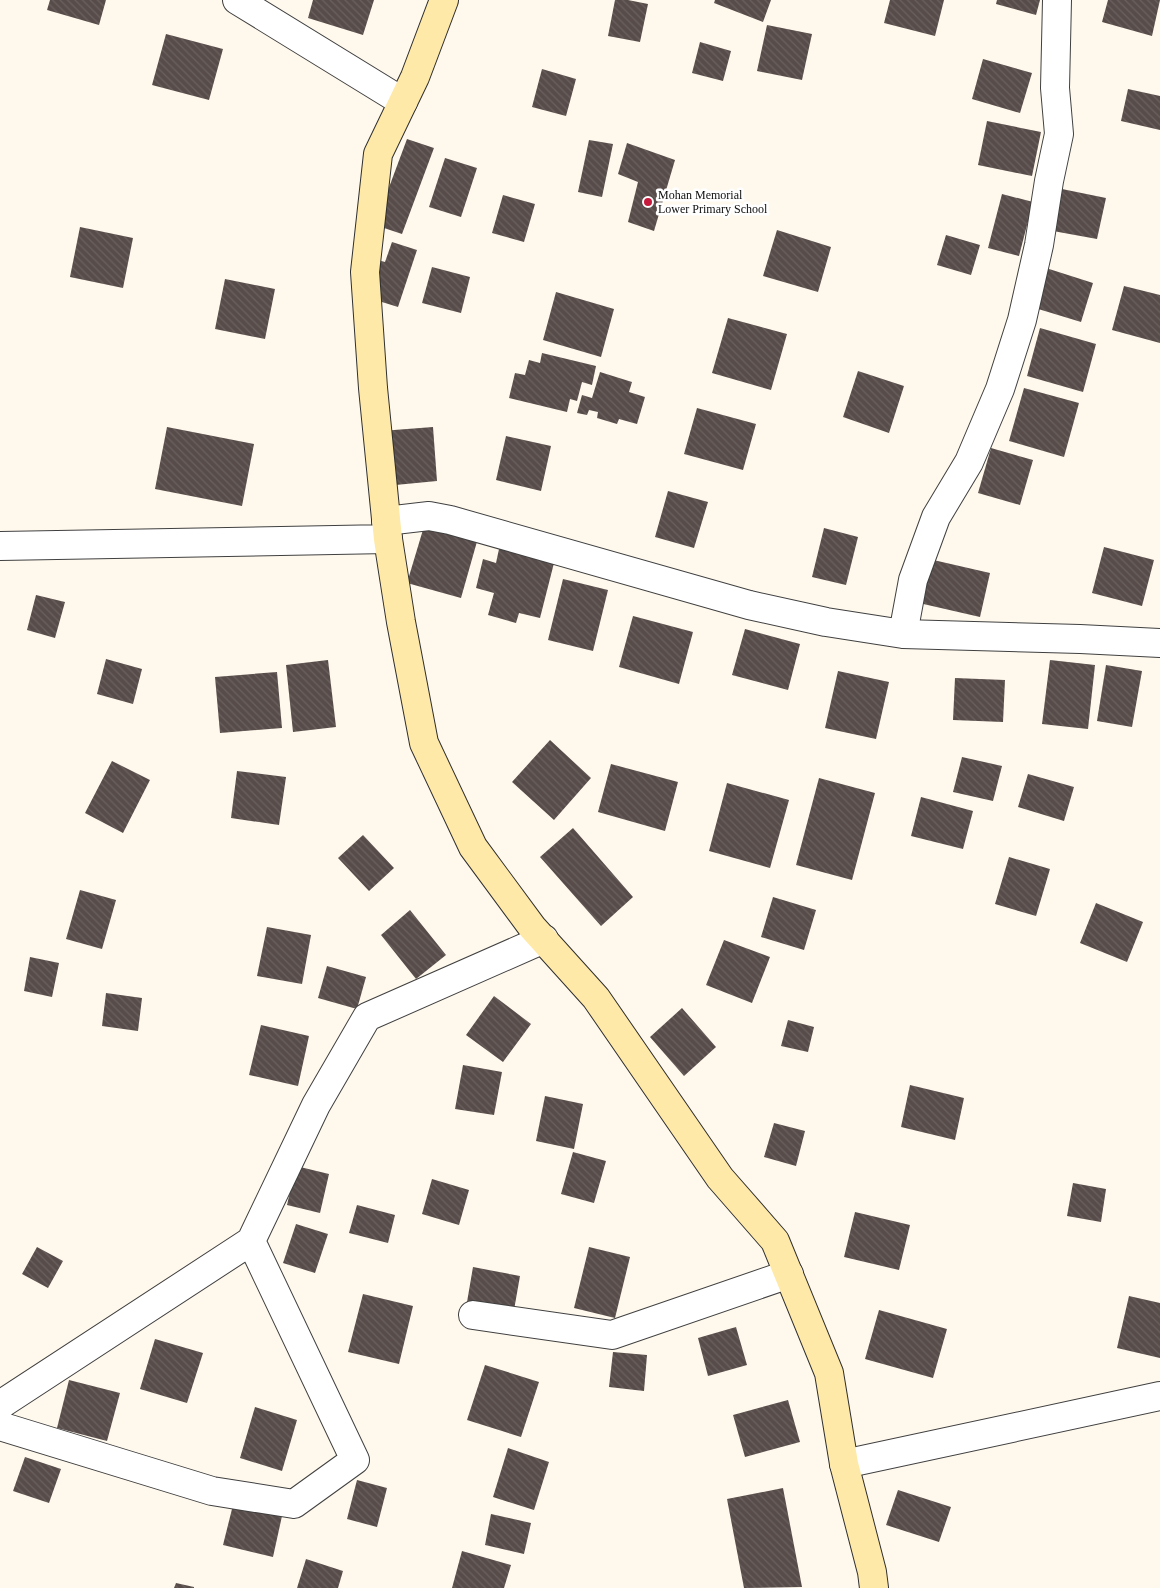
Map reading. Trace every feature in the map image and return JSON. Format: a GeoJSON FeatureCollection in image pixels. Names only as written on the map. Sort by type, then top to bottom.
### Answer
{"type":"FeatureCollection","features":[{"type":"Feature","properties":{"kind":"main road"},"geometry":{"type":"LineString","coordinates":[[444,0],[415,77],[378,154],[364,272],[387,530],[401,622],[424,743],[473,848],[532,927],[596,998],[720,1178],[775,1241],[829,1373],[844,1464],[872,1572],[874,1588]]}},
{"type":"Feature","properties":{"kind":"street"},"geometry":{"type":"LineString","coordinates":[[237,0],[403,102]]}},
{"type":"Feature","properties":{"kind":"street"},"geometry":{"type":"LineString","coordinates":[[903,634],[913,580],[936,517],[969,462],[1000,389],[1022,320],[1039,245],[1049,181],[1059,134],[1055,88],[1057,0]]}},
{"type":"Feature","properties":{"kind":"street"},"geometry":{"type":"LineString","coordinates":[[0,546],[387,530],[429,516],[450,520],[749,605],[826,622],[903,634],[1160,643]]}},
{"type":"Feature","properties":{"kind":"street"},"geometry":{"type":"LineString","coordinates":[[0,1405],[251,1240],[316,1105],[367,1017],[544,939]]}},
{"type":"Feature","properties":{"kind":"street"},"geometry":{"type":"LineString","coordinates":[[0,1426],[212,1491],[294,1504],[355,1460],[251,1240]]}},
{"type":"Feature","properties":{"kind":"street"},"geometry":{"type":"LineString","coordinates":[[474,1315],[612,1336],[789,1274]]}},
{"type":"Feature","properties":{"kind":"street"},"geometry":{"type":"LineString","coordinates":[[844,1464],[1160,1396]]}},
{"type":"Feature","properties":{"kind":"building"},"geometry":{"type":"Polygon","coordinates":[[[50,0],[106,0],[99,25],[47,10],[50,0]]]}},
{"type":"Feature","properties":{"kind":"building"},"geometry":{"type":"Polygon","coordinates":[[[313,0],[374,0],[363,35],[308,18],[313,0]]]}},
{"type":"Feature","properties":{"kind":"building"},"geometry":{"type":"Polygon","coordinates":[[[615,0],[628,0],[648,4],[640,42],[608,36],[615,0]]]}},
{"type":"Feature","properties":{"kind":"building"},"geometry":{"type":"Polygon","coordinates":[[[715,0],[771,0],[763,22],[714,3],[715,0]]]}},
{"type":"Feature","properties":{"kind":"building"},"geometry":{"type":"Polygon","coordinates":[[[890,0],[944,0],[935,36],[884,23],[890,0]]]}},
{"type":"Feature","properties":{"kind":"building"},"geometry":{"type":"Polygon","coordinates":[[[997,0],[1040,0],[1036,15],[996,4],[997,0]]]}},
{"type":"Feature","properties":{"kind":"building"},"geometry":{"type":"Polygon","coordinates":[[[1108,0],[1160,0],[1152,36],[1102,22],[1108,0]]]}},
{"type":"Feature","properties":{"kind":"building"},"geometry":{"type":"Polygon","coordinates":[[[767,25],[812,34],[802,80],[757,71],[767,25]]]}},
{"type":"Feature","properties":{"kind":"building"},"geometry":{"type":"Polygon","coordinates":[[[166,34],[223,49],[209,100],[152,85],[166,34]]]}},
{"type":"Feature","properties":{"kind":"building"},"geometry":{"type":"Polygon","coordinates":[[[700,42],[731,51],[723,81],[692,73],[700,42]]]}},
{"type":"Feature","properties":{"kind":"building"},"geometry":{"type":"Polygon","coordinates":[[[983,59],[1032,73],[1020,113],[972,99],[983,59]]]}},
{"type":"Feature","properties":{"kind":"building"},"geometry":{"type":"Polygon","coordinates":[[[542,69],[576,79],[566,116],[532,107],[542,69]]]}},
{"type":"Feature","properties":{"kind":"building"},"geometry":{"type":"Polygon","coordinates":[[[1128,89],[1160,96],[1160,130],[1121,121],[1128,89]]]}},
{"type":"Feature","properties":{"kind":"building"},"geometry":{"type":"Polygon","coordinates":[[[987,121],[1041,132],[1032,176],[978,165],[987,121]]]}},
{"type":"Feature","properties":{"kind":"building"},"geometry":{"type":"Polygon","coordinates":[[[407,139],[434,148],[402,234],[375,225],[407,139]]]}},
{"type":"Feature","properties":{"kind":"building"},"geometry":{"type":"Polygon","coordinates":[[[589,140],[613,144],[602,197],[578,192],[589,140]]]}},
{"type":"Feature","properties":{"kind":"building","name":"Mohan Memorial Lower Primary School"},"geometry":{"type":"Polygon","coordinates":[[[627,143],[675,160],[654,231],[628,222],[638,182],[618,174],[627,143]]]}},
{"type":"Feature","properties":{"kind":"building"},"geometry":{"type":"Polygon","coordinates":[[[445,158],[477,168],[461,217],[429,207],[445,158]]]}},
{"type":"Feature","properties":{"kind":"building"},"geometry":{"type":"Polygon","coordinates":[[[1062,189],[1106,198],[1097,239],[1053,231],[1062,189]]]}},
{"type":"Feature","properties":{"kind":"building"},"geometry":{"type":"Polygon","coordinates":[[[1002,194],[1033,202],[1019,256],[988,248],[1002,194]]]}},
{"type":"Feature","properties":{"kind":"building"},"geometry":{"type":"Polygon","coordinates":[[[503,195],[535,204],[524,242],[492,233],[503,195]]]}},
{"type":"Feature","properties":{"kind":"building"},"geometry":{"type":"Polygon","coordinates":[[[80,227],[133,238],[123,288],[70,277],[80,227]]]}},
{"type":"Feature","properties":{"kind":"building"},"geometry":{"type":"Polygon","coordinates":[[[777,230],[831,247],[818,292],[763,276],[777,230]]]}},
{"type":"Feature","properties":{"kind":"building"},"geometry":{"type":"Polygon","coordinates":[[[946,235],[980,245],[971,275],[937,265],[946,235]]]}},
{"type":"Feature","properties":{"kind":"building"},"geometry":{"type":"Polygon","coordinates":[[[392,242],[417,250],[398,307],[369,298],[374,259],[385,262],[392,242]]]}},
{"type":"Feature","properties":{"kind":"building"},"geometry":{"type":"Polygon","coordinates":[[[432,267],[470,277],[461,313],[422,303],[432,267]]]}},
{"type":"Feature","properties":{"kind":"building"},"geometry":{"type":"Polygon","coordinates":[[[1046,268],[1093,283],[1081,322],[1035,308],[1046,268]]]}},
{"type":"Feature","properties":{"kind":"building"},"geometry":{"type":"Polygon","coordinates":[[[225,279],[275,289],[265,339],[215,329],[225,279]]]}},
{"type":"Feature","properties":{"kind":"building"},"geometry":{"type":"Polygon","coordinates":[[[1124,286],[1160,295],[1160,343],[1112,330],[1124,286]]]}},
{"type":"Feature","properties":{"kind":"building"},"geometry":{"type":"Polygon","coordinates":[[[556,292],[614,309],[601,357],[543,340],[556,292]]]}},
{"type":"Feature","properties":{"kind":"building"},"geometry":{"type":"Polygon","coordinates":[[[728,318],[787,334],[771,390],[712,373],[728,318]]]}},
{"type":"Feature","properties":{"kind":"building"},"geometry":{"type":"Polygon","coordinates":[[[1040,328],[1096,344],[1083,392],[1027,376],[1040,328]]]}},
{"type":"Feature","properties":{"kind":"building"},"geometry":{"type":"Polygon","coordinates":[[[542,353],[596,366],[592,385],[582,382],[577,401],[570,399],[567,412],[509,398],[515,373],[525,375],[529,360],[540,363],[542,353]]]}},
{"type":"Feature","properties":{"kind":"building"},"geometry":{"type":"Polygon","coordinates":[[[858,371],[904,386],[889,433],[843,417],[858,371]]]}},
{"type":"Feature","properties":{"kind":"building"},"geometry":{"type":"Polygon","coordinates":[[[600,372],[632,382],[629,392],[645,397],[637,424],[619,419],[617,424],[597,418],[598,412],[589,410],[587,415],[577,413],[582,395],[592,398],[600,372]]]}},
{"type":"Feature","properties":{"kind":"building"},"geometry":{"type":"Polygon","coordinates":[[[1024,388],[1079,403],[1064,457],[1009,441],[1024,388]]]}},
{"type":"Feature","properties":{"kind":"building"},"geometry":{"type":"Polygon","coordinates":[[[697,408],[756,424],[743,470],[684,454],[697,408]]]}},
{"type":"Feature","properties":{"kind":"building"},"geometry":{"type":"Polygon","coordinates":[[[167,427],[254,444],[242,506],[155,489],[167,427]]]}},
{"type":"Feature","properties":{"kind":"building"},"geometry":{"type":"Polygon","coordinates":[[[433,427],[437,481],[385,486],[381,431],[433,427]]]}},
{"type":"Feature","properties":{"kind":"building"},"geometry":{"type":"Polygon","coordinates":[[[506,436],[551,446],[541,491],[496,480],[506,436]]]}},
{"type":"Feature","properties":{"kind":"building"},"geometry":{"type":"Polygon","coordinates":[[[991,448],[1033,460],[1020,505],[978,493],[991,448]]]}},
{"type":"Feature","properties":{"kind":"building"},"geometry":{"type":"Polygon","coordinates":[[[668,491],[708,502],[694,548],[655,537],[668,491]]]}},
{"type":"Feature","properties":{"kind":"building"},"geometry":{"type":"Polygon","coordinates":[[[425,523],[478,538],[461,598],[407,583],[425,523]]]}},
{"type":"Feature","properties":{"kind":"building"},"geometry":{"type":"Polygon","coordinates":[[[824,528],[858,537],[846,585],[812,577],[824,528]]]}},
{"type":"Feature","properties":{"kind":"building"},"geometry":{"type":"Polygon","coordinates":[[[1104,547],[1154,560],[1142,606],[1092,593],[1104,547]]]}},
{"type":"Feature","properties":{"kind":"building"},"geometry":{"type":"Polygon","coordinates":[[[499,549],[554,563],[540,618],[519,613],[516,623],[488,615],[494,593],[476,588],[483,559],[496,563],[499,549]]]}},
{"type":"Feature","properties":{"kind":"building"},"geometry":{"type":"Polygon","coordinates":[[[929,559],[990,573],[980,617],[919,603],[929,559]]]}},
{"type":"Feature","properties":{"kind":"building"},"geometry":{"type":"Polygon","coordinates":[[[563,579],[608,590],[593,651],[548,640],[563,579]]]}},
{"type":"Feature","properties":{"kind":"building"},"geometry":{"type":"Polygon","coordinates":[[[36,595],[65,602],[55,638],[27,630],[36,595]]]}},
{"type":"Feature","properties":{"kind":"building"},"geometry":{"type":"Polygon","coordinates":[[[633,616],[693,632],[679,684],[619,667],[633,616]]]}},
{"type":"Feature","properties":{"kind":"building"},"geometry":{"type":"Polygon","coordinates":[[[745,629],[800,644],[788,690],[732,675],[745,629]]]}},
{"type":"Feature","properties":{"kind":"building"},"geometry":{"type":"Polygon","coordinates":[[[106,659],[142,669],[133,704],[97,694],[106,659]]]}},
{"type":"Feature","properties":{"kind":"building"},"geometry":{"type":"Polygon","coordinates":[[[328,660],[336,727],[293,732],[286,665],[328,660]]]}},
{"type":"Feature","properties":{"kind":"building"},"geometry":{"type":"Polygon","coordinates":[[[1050,660],[1095,665],[1088,729],[1042,724],[1050,660]]]}},
{"type":"Feature","properties":{"kind":"building"},"geometry":{"type":"Polygon","coordinates":[[[1106,665],[1142,671],[1132,727],[1097,721],[1106,665]]]}},
{"type":"Feature","properties":{"kind":"building"},"geometry":{"type":"Polygon","coordinates":[[[838,671],[889,682],[876,739],[825,728],[838,671]]]}},
{"type":"Feature","properties":{"kind":"building"},"geometry":{"type":"Polygon","coordinates":[[[277,672],[282,728],[220,733],[215,677],[277,672]]]}},
{"type":"Feature","properties":{"kind":"building"},"geometry":{"type":"Polygon","coordinates":[[[955,678],[1005,680],[1003,722],[953,720],[955,678]]]}},
{"type":"Feature","properties":{"kind":"building"},"geometry":{"type":"Polygon","coordinates":[[[550,740],[591,778],[554,820],[512,782],[550,740]]]}},
{"type":"Feature","properties":{"kind":"building"},"geometry":{"type":"Polygon","coordinates":[[[962,757],[1002,766],[993,801],[953,792],[962,757]]]}},
{"type":"Feature","properties":{"kind":"building"},"geometry":{"type":"Polygon","coordinates":[[[112,761],[150,780],[123,833],[85,813],[112,761]]]}},
{"type":"Feature","properties":{"kind":"building"},"geometry":{"type":"Polygon","coordinates":[[[611,764],[678,782],[665,831],[598,812],[611,764]]]}},
{"type":"Feature","properties":{"kind":"building"},"geometry":{"type":"Polygon","coordinates":[[[237,771],[286,777],[279,825],[231,818],[237,771]]]}},
{"type":"Feature","properties":{"kind":"building"},"geometry":{"type":"Polygon","coordinates":[[[1028,774],[1074,787],[1064,821],[1018,807],[1028,774]]]}},
{"type":"Feature","properties":{"kind":"building"},"geometry":{"type":"Polygon","coordinates":[[[819,778],[875,793],[852,880],[796,865],[819,778]]]}},
{"type":"Feature","properties":{"kind":"building"},"geometry":{"type":"Polygon","coordinates":[[[727,783],[789,800],[770,868],[709,851],[727,783]]]}},
{"type":"Feature","properties":{"kind":"building"},"geometry":{"type":"Polygon","coordinates":[[[921,797],[973,811],[963,849],[911,836],[921,797]]]}},
{"type":"Feature","properties":{"kind":"building"},"geometry":{"type":"Polygon","coordinates":[[[573,828],[633,897],[601,926],[540,857],[573,828]]]}},
{"type":"Feature","properties":{"kind":"building"},"geometry":{"type":"Polygon","coordinates":[[[363,835],[394,868],[369,891],[338,858],[363,835]]]}},
{"type":"Feature","properties":{"kind":"building"},"geometry":{"type":"Polygon","coordinates":[[[1009,857],[1050,869],[1036,916],[995,904],[1009,857]]]}},
{"type":"Feature","properties":{"kind":"building"},"geometry":{"type":"Polygon","coordinates":[[[80,890],[116,900],[102,949],[66,939],[80,890]]]}},
{"type":"Feature","properties":{"kind":"building"},"geometry":{"type":"Polygon","coordinates":[[[773,897],[816,910],[804,950],[761,937],[773,897]]]}},
{"type":"Feature","properties":{"kind":"building"},"geometry":{"type":"Polygon","coordinates":[[[1096,903],[1143,922],[1127,962],[1080,943],[1096,903]]]}},
{"type":"Feature","properties":{"kind":"building"},"geometry":{"type":"Polygon","coordinates":[[[410,910],[446,955],[416,979],[381,935],[410,910]]]}},
{"type":"Feature","properties":{"kind":"building"},"geometry":{"type":"Polygon","coordinates":[[[267,927],[311,935],[302,984],[257,976],[267,927]]]}},
{"type":"Feature","properties":{"kind":"building"},"geometry":{"type":"Polygon","coordinates":[[[724,940],[770,957],[752,1003],[706,985],[724,940]]]}},
{"type":"Feature","properties":{"kind":"building"},"geometry":{"type":"Polygon","coordinates":[[[30,957],[59,963],[52,997],[24,991],[30,957]]]}},
{"type":"Feature","properties":{"kind":"building"},"geometry":{"type":"Polygon","coordinates":[[[327,966],[366,977],[357,1009],[318,998],[327,966]]]}},
{"type":"Feature","properties":{"kind":"building"},"geometry":{"type":"Polygon","coordinates":[[[106,993],[142,998],[138,1031],[102,1026],[106,993]]]}},
{"type":"Feature","properties":{"kind":"building"},"geometry":{"type":"Polygon","coordinates":[[[494,996],[531,1024],[503,1062],[466,1035],[494,996]]]}},
{"type":"Feature","properties":{"kind":"building"},"geometry":{"type":"Polygon","coordinates":[[[682,1008],[716,1047],[684,1076],[650,1037],[682,1008]]]}},
{"type":"Feature","properties":{"kind":"building"},"geometry":{"type":"Polygon","coordinates":[[[788,1020],[814,1027],[808,1052],[781,1046],[788,1020]]]}},
{"type":"Feature","properties":{"kind":"building"},"geometry":{"type":"Polygon","coordinates":[[[261,1025],[309,1036],[298,1086],[249,1075],[261,1025]]]}},
{"type":"Feature","properties":{"kind":"building"},"geometry":{"type":"Polygon","coordinates":[[[463,1065],[502,1072],[494,1115],[455,1109],[463,1065]]]}},
{"type":"Feature","properties":{"kind":"building"},"geometry":{"type":"Polygon","coordinates":[[[910,1085],[964,1098],[955,1140],[901,1127],[910,1085]]]}},
{"type":"Feature","properties":{"kind":"building"},"geometry":{"type":"Polygon","coordinates":[[[545,1096],[583,1104],[574,1149],[536,1141],[545,1096]]]}},
{"type":"Feature","properties":{"kind":"building"},"geometry":{"type":"Polygon","coordinates":[[[774,1123],[805,1131],[796,1166],[764,1157],[774,1123]]]}},
{"type":"Feature","properties":{"kind":"building"},"geometry":{"type":"Polygon","coordinates":[[[573,1152],[606,1161],[594,1203],[561,1194],[573,1152]]]}},
{"type":"Feature","properties":{"kind":"building"},"geometry":{"type":"Polygon","coordinates":[[[296,1166],[329,1174],[320,1213],[287,1205],[296,1166]]]}},
{"type":"Feature","properties":{"kind":"building"},"geometry":{"type":"Polygon","coordinates":[[[432,1179],[469,1190],[459,1225],[422,1214],[432,1179]]]}},
{"type":"Feature","properties":{"kind":"building"},"geometry":{"type":"Polygon","coordinates":[[[1073,1183],[1106,1189],[1101,1222],[1067,1216],[1073,1183]]]}},
{"type":"Feature","properties":{"kind":"building"},"geometry":{"type":"Polygon","coordinates":[[[357,1205],[395,1215],[388,1243],[349,1233],[357,1205]]]}},
{"type":"Feature","properties":{"kind":"building"},"geometry":{"type":"Polygon","coordinates":[[[855,1212],[910,1225],[899,1270],[844,1257],[855,1212]]]}},
{"type":"Feature","properties":{"kind":"building"},"geometry":{"type":"Polygon","coordinates":[[[296,1224],[328,1234],[315,1273],[283,1263],[296,1224]]]}},
{"type":"Feature","properties":{"kind":"building"},"geometry":{"type":"Polygon","coordinates":[[[37,1247],[63,1261],[48,1288],[22,1274],[37,1247]]]}},
{"type":"Feature","properties":{"kind":"building"},"geometry":{"type":"Polygon","coordinates":[[[589,1247],[630,1257],[615,1318],[574,1308],[589,1247]]]}},
{"type":"Feature","properties":{"kind":"building"},"geometry":{"type":"Polygon","coordinates":[[[473,1267],[520,1276],[514,1310],[467,1302],[473,1267]]]}},
{"type":"Feature","properties":{"kind":"building"},"geometry":{"type":"Polygon","coordinates":[[[363,1294],[413,1306],[399,1364],[348,1352],[363,1294]]]}},
{"type":"Feature","properties":{"kind":"building"},"geometry":{"type":"Polygon","coordinates":[[[1129,1296],[1160,1303],[1160,1358],[1117,1348],[1129,1296]]]}},
{"type":"Feature","properties":{"kind":"building"},"geometry":{"type":"Polygon","coordinates":[[[879,1310],[947,1329],[933,1378],[865,1359],[879,1310]]]}},
{"type":"Feature","properties":{"kind":"building"},"geometry":{"type":"Polygon","coordinates":[[[736,1327],[747,1365],[708,1376],[698,1338],[736,1327]]]}},
{"type":"Feature","properties":{"kind":"building"},"geometry":{"type":"Polygon","coordinates":[[[155,1339],[203,1353],[187,1403],[140,1389],[155,1339]]]}},
{"type":"Feature","properties":{"kind":"building"},"geometry":{"type":"Polygon","coordinates":[[[613,1352],[647,1355],[644,1391],[609,1387],[613,1352]]]}},
{"type":"Feature","properties":{"kind":"building"},"geometry":{"type":"Polygon","coordinates":[[[485,1365],[539,1382],[521,1437],[467,1420],[485,1365]]]}},
{"type":"Feature","properties":{"kind":"building"},"geometry":{"type":"Polygon","coordinates":[[[69,1380],[120,1393],[107,1441],[57,1428],[69,1380]]]}},
{"type":"Feature","properties":{"kind":"building"},"geometry":{"type":"Polygon","coordinates":[[[788,1400],[800,1442],[745,1457],[733,1415],[788,1400]]]}},
{"type":"Feature","properties":{"kind":"building"},"geometry":{"type":"Polygon","coordinates":[[[255,1407],[297,1420],[282,1471],[240,1458],[255,1407]]]}},
{"type":"Feature","properties":{"kind":"building"},"geometry":{"type":"Polygon","coordinates":[[[508,1448],[549,1462],[534,1510],[493,1497],[508,1448]]]}},
{"type":"Feature","properties":{"kind":"building"},"geometry":{"type":"Polygon","coordinates":[[[25,1457],[61,1469],[49,1503],[13,1491],[25,1457]]]}},
{"type":"Feature","properties":{"kind":"building"},"geometry":{"type":"Polygon","coordinates":[[[357,1480],[387,1488],[377,1527],[347,1519],[357,1480]]]}},
{"type":"Feature","properties":{"kind":"building"},"geometry":{"type":"Polygon","coordinates":[[[783,1488],[802,1587],[744,1588],[727,1499],[783,1488]]]}},
{"type":"Feature","properties":{"kind":"building"},"geometry":{"type":"Polygon","coordinates":[[[898,1490],[951,1507],[939,1542],[886,1525],[898,1490]]]}},
{"type":"Feature","properties":{"kind":"building"},"geometry":{"type":"Polygon","coordinates":[[[233,1505],[282,1516],[273,1557],[223,1545],[233,1505]]]}},
{"type":"Feature","properties":{"kind":"building"},"geometry":{"type":"Polygon","coordinates":[[[491,1514],[531,1523],[524,1554],[485,1545],[491,1514]]]}},
{"type":"Feature","properties":{"kind":"building"},"geometry":{"type":"Polygon","coordinates":[[[462,1551],[511,1565],[504,1588],[452,1588],[462,1551]]]}},
{"type":"Feature","properties":{"kind":"building"},"geometry":{"type":"Polygon","coordinates":[[[306,1559],[343,1571],[338,1588],[297,1588],[306,1559]]]}},
{"type":"Feature","properties":{"kind":"building"},"geometry":{"type":"Polygon","coordinates":[[[176,1583],[194,1587],[194,1588],[174,1588],[176,1583]]]}},
{"type":"Feature","properties":{"kind":"place","name":"Mohan Memorial Lower Primary School"},"geometry":{"type":"Point","coordinates":[648,202]}}]}
